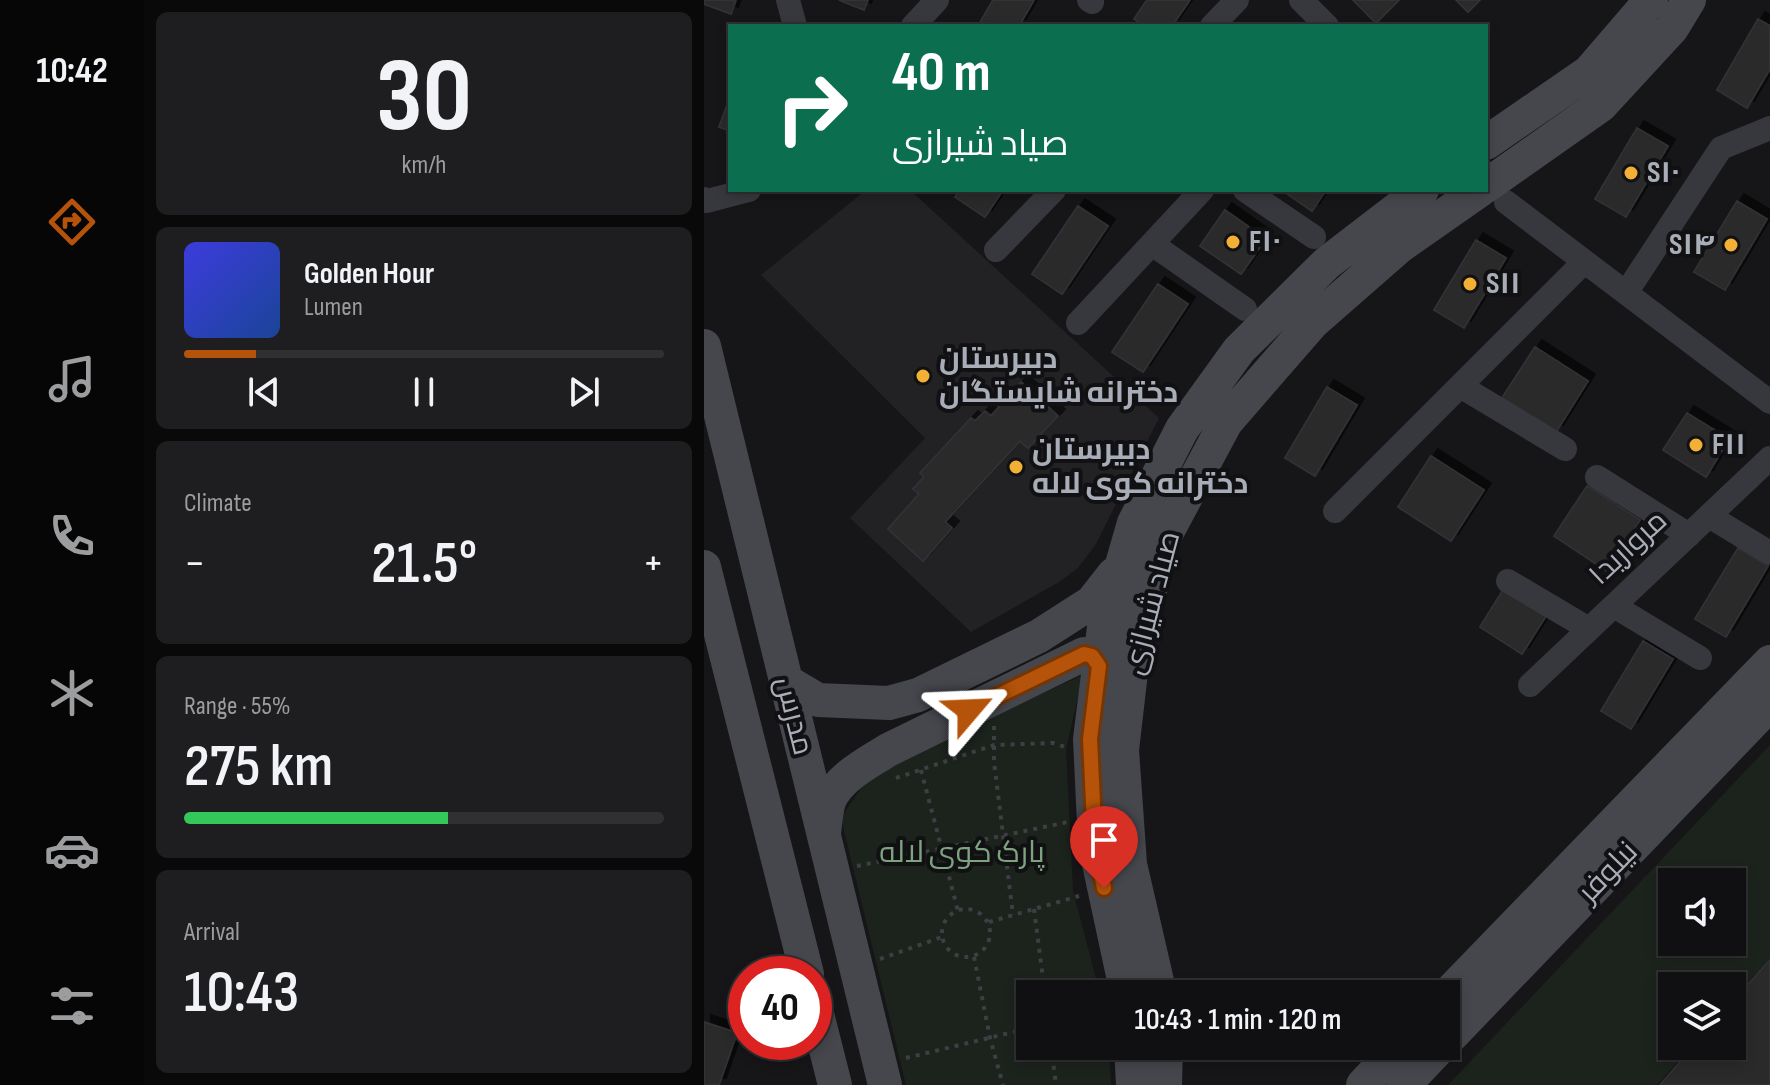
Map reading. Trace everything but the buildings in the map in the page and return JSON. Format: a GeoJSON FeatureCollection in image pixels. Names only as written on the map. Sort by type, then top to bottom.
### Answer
{"type":"FeatureCollection","features":[{"type":"Feature","properties":{"kind":"street"},"geometry":{"type":"LineString","coordinates":[[788,0],[794,24]]}},
{"type":"Feature","properties":{"kind":"street"},"geometry":{"type":"LineString","coordinates":[[915,24],[937,0]]}},
{"type":"Feature","properties":{"kind":"street"},"geometry":{"type":"LineString","coordinates":[[1214,24],[1237,0]]}},
{"type":"Feature","properties":{"kind":"street"},"geometry":{"type":"LineString","coordinates":[[1301,0],[1325,24]]}},
{"type":"Feature","properties":{"kind":"street"},"geometry":{"type":"LineString","coordinates":[[1488,142],[1589,72],[1651,0]]}},
{"type":"Feature","properties":{"kind":"street","name":"صیاد شیرازی"},"geometry":{"type":"LineString","coordinates":[[1157,980],[1130,864],[1122,750],[1134,646],[1166,534],[1226,422],[1312,323],[1400,246],[1491,193],[1601,105],[1672,28],[1689,0]]}},
{"type":"Feature","properties":{"kind":"street"},"geometry":{"type":"LineString","coordinates":[[1626,293],[1721,148],[1770,128]]}},
{"type":"Feature","properties":{"kind":"street"},"geometry":{"type":"LineString","coordinates":[[705,196],[734,192]]}},
{"type":"Feature","properties":{"kind":"street"},"geometry":{"type":"LineString","coordinates":[[996,250],[1052,192]]}},
{"type":"Feature","properties":{"kind":"street"},"geometry":{"type":"LineString","coordinates":[[1078,323],[1200,192]]}},
{"type":"Feature","properties":{"kind":"street"},"geometry":{"type":"LineString","coordinates":[[1248,192],[1314,237]]}},
{"type":"Feature","properties":{"kind":"street","name":"صیاد شیرازی"},"geometry":{"type":"LineString","coordinates":[[1124,980],[1095,845],[1090,739],[1104,627],[1134,523],[1182,429],[1239,350],[1327,263],[1419,192]]}},
{"type":"Feature","properties":{"kind":"street"},"geometry":{"type":"LineString","coordinates":[[1491,193],[1770,402]]}},
{"type":"Feature","properties":{"kind":"street"},"geometry":{"type":"LineString","coordinates":[[1152,244],[1245,309]]}},
{"type":"Feature","properties":{"kind":"street"},"geometry":{"type":"LineString","coordinates":[[1335,511],[1584,262]]}},
{"type":"Feature","properties":{"kind":"street","name":"مدرس"},"geometry":{"type":"LineString","coordinates":[[704,346],[883,1074]]}},
{"type":"Feature","properties":{"kind":"street"},"geometry":{"type":"LineString","coordinates":[[1460,386],[1565,449]]}},
{"type":"Feature","properties":{"kind":"street","name":"مروارید۱"},"geometry":{"type":"LineString","coordinates":[[1530,685],[1770,458]]}},
{"type":"Feature","properties":{"kind":"street"},"geometry":{"type":"LineString","coordinates":[[1597,477],[1689,535]]}},
{"type":"Feature","properties":{"kind":"street"},"geometry":{"type":"LineString","coordinates":[[1709,516],[1770,553]]}},
{"type":"Feature","properties":{"kind":"street"},"geometry":{"type":"LineString","coordinates":[[786,681],[818,700],[889,703],[918,695],[1039,636],[1092,602],[1122,564]]}},
{"type":"Feature","properties":{"kind":"street","name":"مدرس"},"geometry":{"type":"LineString","coordinates":[[704,567],[802,956]]}},
{"type":"Feature","properties":{"kind":"street"},"geometry":{"type":"LineString","coordinates":[[1508,581],[1589,629]]}},
{"type":"Feature","properties":{"kind":"street"},"geometry":{"type":"LineString","coordinates":[[1614,606],[1700,658]]}},
{"type":"Feature","properties":{"kind":"street"},"geometry":{"type":"LineString","coordinates":[[824,834],[829,801],[840,784],[860,768],[920,746],[982,704],[1084,654],[1092,656],[1099,666]]}},
{"type":"Feature","properties":{"kind":"street","name":"نیلوفر"},"geometry":{"type":"LineString","coordinates":[[1460,982],[1770,662]]}},
{"type":"Feature","properties":{"kind":"street"},"geometry":{"type":"LineString","coordinates":[[961,675],[954,681],[951,691],[958,704],[982,704]]}},
{"type":"Feature","properties":{"kind":"street"},"geometry":{"type":"LineString","coordinates":[[918,695],[931,701],[938,714],[920,746]]}},
{"type":"Feature","properties":{"kind":"street","name":"نیلوفر"},"geometry":{"type":"LineString","coordinates":[[1460,1026],[1770,704]]}},
{"type":"Feature","properties":{"kind":"street"},"geometry":{"type":"LineString","coordinates":[[829,1060],[835,1085]]}},
{"type":"Feature","properties":{"kind":"street"},"geometry":{"type":"LineString","coordinates":[[1132,1060],[1133,1085]]}},
{"type":"Feature","properties":{"kind":"street"},"geometry":{"type":"LineString","coordinates":[[1165,1085],[1166,1060]]}},
{"type":"Feature","properties":{"kind":"street"},"geometry":{"type":"LineString","coordinates":[[1363,1085],[1386,1060]]}},
{"type":"Feature","properties":{"kind":"street"},"geometry":{"type":"LineString","coordinates":[[1404,1085],[1428,1060]]}},
{"type":"Feature","properties":{"kind":"path"},"geometry":{"type":"LineString","coordinates":[[982,704],[994,745],[1013,915]]}},
{"type":"Feature","properties":{"kind":"path"},"geometry":{"type":"LineString","coordinates":[[920,746],[1053,743],[1090,754]]}},
{"type":"Feature","properties":{"kind":"path"},"geometry":{"type":"LineString","coordinates":[[895,779],[920,746]]}},
{"type":"Feature","properties":{"kind":"path"},"geometry":{"type":"LineString","coordinates":[[920,746],[958,911]]}},
{"type":"Feature","properties":{"kind":"path"},"geometry":{"type":"LineString","coordinates":[[833,871],[1093,817]]}},
{"type":"Feature","properties":{"kind":"path"},"geometry":{"type":"LineString","coordinates":[[989,922],[1104,888]]}},
{"type":"Feature","properties":{"kind":"path"},"geometry":{"type":"LineString","coordinates":[[965,908],[979,912],[989,922],[991,936],[986,949],[974,957],[960,957],[948,950],[942,937],[943,924],[952,913],[958,911],[965,908]]}},
{"type":"Feature","properties":{"kind":"path"},"geometry":{"type":"LineString","coordinates":[[1033,909],[1043,980]]}},
{"type":"Feature","properties":{"kind":"path"},"geometry":{"type":"LineString","coordinates":[[856,967],[942,937]]}},
{"type":"Feature","properties":{"kind":"path"},"geometry":{"type":"LineString","coordinates":[[974,957],[1003,1085]]}},
{"type":"Feature","properties":{"kind":"path"},"geometry":{"type":"LineString","coordinates":[[883,1074],[1016,1032]]}},
{"type":"Feature","properties":{"kind":"path"},"geometry":{"type":"LineString","coordinates":[[1053,1060],[1056,1085]]}},
{"type":"Feature","properties":{"kind":"shaded area"},"geometry":{"type":"Polygon","coordinates":[[[864,192],[912,192],[1159,418],[1096,544],[1078,568],[971,632],[850,518],[925,438],[761,275],[864,192]]]}},
{"type":"Feature","properties":{"kind":"green space","name":"پارک کوی لاله"},"geometry":{"type":"Polygon","coordinates":[[[1083,675],[1066,749],[1073,891],[1096,980],[1016,980],[1016,1060],[1110,1060],[1111,1085],[906,1085],[841,818],[873,770],[1083,675]]]}},
{"type":"Feature","properties":{"kind":"green space"},"geometry":{"type":"Polygon","coordinates":[[[1770,745],[1770,959],[1746,986],[1746,972],[1658,972],[1658,1060],[1679,1060],[1657,1085],[1448,1085],[1770,745]]]}},
{"type":"Feature","properties":{"kind":"place","name":"S۱۰"},"geometry":{"type":"Point","coordinates":[1631,173]}},
{"type":"Feature","properties":{"kind":"place","name":"F۱۰"},"geometry":{"type":"Point","coordinates":[1233,242]}},
{"type":"Feature","properties":{"kind":"place","name":"S۱۴"},"geometry":{"type":"Point","coordinates":[1731,245]}},
{"type":"Feature","properties":{"kind":"place","name":"S۱۱"},"geometry":{"type":"Point","coordinates":[1470,284]}},
{"type":"Feature","properties":{"kind":"place","name":"دبیرستان دخترانه شایستگان"},"geometry":{"type":"Point","coordinates":[923,376]}},
{"type":"Feature","properties":{"kind":"place","name":"F۱۱"},"geometry":{"type":"Point","coordinates":[1696,445]}},
{"type":"Feature","properties":{"kind":"place","name":"دبیرستان دخترانه کوی لاله"},"geometry":{"type":"Point","coordinates":[1016,467]}},
{"type":"Feature","properties":{"kind":"route"},"geometry":{"type":"LineString","coordinates":[[969,710],[1084,654],[1092,656],[1099,666],[1090,739],[1095,845],[1104,888]]}}]}
